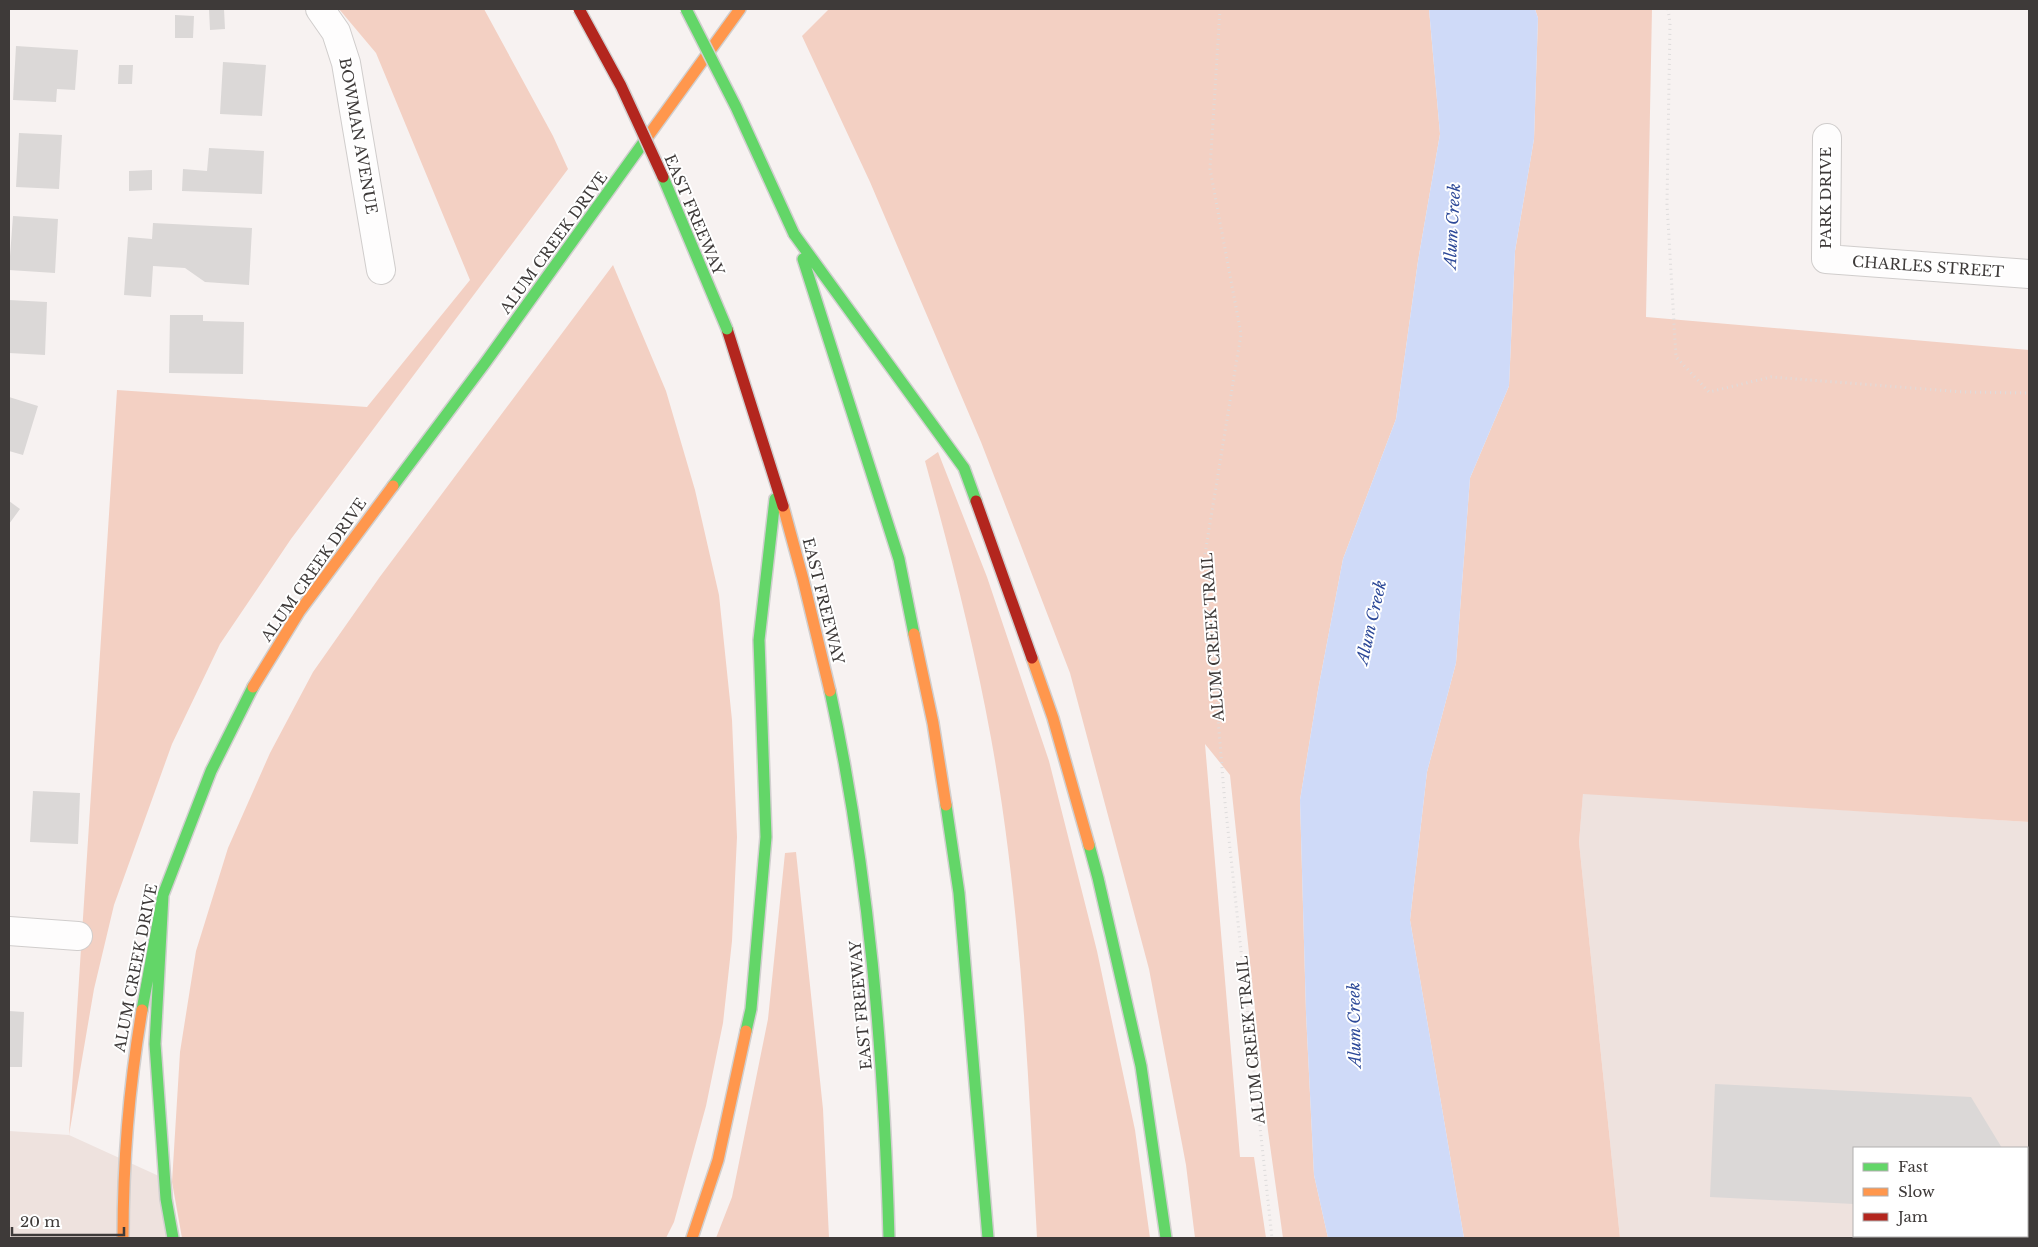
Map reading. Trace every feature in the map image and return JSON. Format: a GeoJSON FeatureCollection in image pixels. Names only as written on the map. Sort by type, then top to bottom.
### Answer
{"type":"FeatureCollection","features":[{"type":"Feature","properties":{"kind":"main road","name":"EAST FREEWAY"},"geometry":{"type":"LineString","coordinates":[[579,9],[665,184],[727,329],[777,485],[803,579],[827,682],[857,838],[866,900],[882,1087],[889,1238]]}},
{"type":"Feature","properties":{"kind":"main road"},"geometry":{"type":"LineString","coordinates":[[686,9],[736,107],[794,234],[899,559],[933,723],[959,893],[988,1238]]}},
{"type":"Feature","properties":{"kind":"main road","name":"ALUM CREEK DRIVE"},"geometry":{"type":"LineString","coordinates":[[123,1238],[123,1178],[131,1076],[144,990],[163,895],[215,762],[249,693],[299,612],[485,364],[740,9]]}},
{"type":"Feature","properties":{"kind":"main road"},"geometry":{"type":"LineString","coordinates":[[794,234],[964,468],[1053,718],[1098,878],[1141,1066],[1166,1238]]}},
{"type":"Feature","properties":{"kind":"main road"},"geometry":{"type":"LineString","coordinates":[[692,1238],[718,1160],[751,1009],[766,837],[759,640],[777,485]]}},
{"type":"Feature","properties":{"kind":"main road"},"geometry":{"type":"LineString","coordinates":[[163,895],[155,1044],[166,1198],[173,1238]]}},
{"type":"Feature","properties":{"kind":"street","name":"BOWMAN AVENUE"},"geometry":{"type":"LineString","coordinates":[[320,9],[336,32],[346,63],[381,270]]}},
{"type":"Feature","properties":{"kind":"street","name":"PARK DRIVE"},"geometry":{"type":"LineString","coordinates":[[1826,259],[1827,138]]}},
{"type":"Feature","properties":{"kind":"street","name":"CHARLES STREET"},"geometry":{"type":"LineString","coordinates":[[1826,259],[2029,274]]}},
{"type":"Feature","properties":{"kind":"street"},"geometry":{"type":"LineString","coordinates":[[9,931],[78,936]]}},
{"type":"Feature","properties":{"kind":"path","name":"ALUM CREEK TRAIL"},"geometry":{"type":"LineString","coordinates":[[1220,9],[1210,169],[1241,334],[1205,554],[1224,793],[1272,1238]]}},
{"type":"Feature","properties":{"kind":"path"},"geometry":{"type":"LineString","coordinates":[[1668,9],[1670,23],[1667,204],[1676,357],[1708,392],[1771,377],[1964,392],[2029,394]]}},
{"type":"Feature","properties":{"kind":"shaded area"},"geometry":{"type":"Polygon","coordinates":[[[339,9],[484,9],[553,136],[568,169],[291,539],[220,644],[172,744],[114,905],[94,989],[69,1135],[117,390],[367,407],[470,280],[376,53],[339,9]]]}},
{"type":"Feature","properties":{"kind":"shaded area"},"geometry":{"type":"Polygon","coordinates":[[[829,9],[1429,9],[1440,134],[1418,261],[1396,419],[1343,559],[1318,690],[1300,800],[1306,1013],[1314,1175],[1328,1238],[1283,1238],[1268,1131],[1230,775],[1205,744],[1240,1157],[1254,1157],[1266,1238],[1195,1238],[1186,1165],[1149,969],[1070,673],[981,442],[870,182],[802,36],[829,9]]]}},
{"type":"Feature","properties":{"kind":"shaded area"},"geometry":{"type":"Polygon","coordinates":[[[1535,9],[1652,9],[1646,317],[2029,350],[2029,822],[1583,794],[1579,842],[1620,1238],[1464,1238],[1410,920],[1427,772],[1456,663],[1470,478],[1509,386],[1515,251],[1534,139],[1538,18],[1535,9]]]}},
{"type":"Feature","properties":{"kind":"shaded area"},"geometry":{"type":"Polygon","coordinates":[[[613,265],[666,391],[695,490],[719,595],[732,720],[737,837],[732,941],[723,1023],[706,1106],[674,1222],[666,1238],[182,1238],[172,1182],[180,1052],[196,951],[228,848],[270,753],[313,672],[379,578],[613,265]]]}},
{"type":"Feature","properties":{"kind":"shaded area"},"geometry":{"type":"Polygon","coordinates":[[[938,452],[987,577],[1049,761],[1097,951],[1135,1130],[1150,1238],[1037,1238],[1022,987],[1010,862],[991,738],[977,668],[925,461],[938,452]]]}},
{"type":"Feature","properties":{"kind":"shaded area"},"geometry":{"type":"Polygon","coordinates":[[[1583,793],[2029,822],[2029,1238],[1620,1238],[1579,842],[1583,793]]]}},
{"type":"Feature","properties":{"kind":"shaded area"},"geometry":{"type":"Polygon","coordinates":[[[796,852],[823,1109],[829,1238],[716,1238],[732,1197],[768,1019],[785,853],[796,852]]]}},
{"type":"Feature","properties":{"kind":"shaded area"},"geometry":{"type":"Polygon","coordinates":[[[9,1131],[69,1135],[172,1182],[176,1238],[9,1238],[9,1131]]]}},
{"type":"Feature","properties":{"kind":"water","name":"Alum Creek"},"geometry":{"type":"Polygon","coordinates":[[[1429,9],[1535,9],[1538,18],[1534,139],[1515,251],[1509,386],[1470,478],[1456,663],[1427,772],[1410,920],[1464,1238],[1328,1238],[1314,1175],[1306,1013],[1300,800],[1318,690],[1343,559],[1396,419],[1418,261],[1440,134],[1429,9]]]}},
{"type":"Feature","properties":{"kind":"building"},"geometry":{"type":"Polygon","coordinates":[[[209,9],[224,9],[225,29],[210,30],[209,9]]]}},
{"type":"Feature","properties":{"kind":"building"},"geometry":{"type":"Polygon","coordinates":[[[175,15],[194,16],[193,38],[175,38],[175,15]]]}},
{"type":"Feature","properties":{"kind":"building"},"geometry":{"type":"Polygon","coordinates":[[[16,46],[78,50],[75,90],[57,89],[56,102],[13,100],[16,46]]]}},
{"type":"Feature","properties":{"kind":"building"},"geometry":{"type":"Polygon","coordinates":[[[223,62],[266,65],[262,116],[220,114],[223,62]]]}},
{"type":"Feature","properties":{"kind":"building"},"geometry":{"type":"Polygon","coordinates":[[[119,65],[133,65],[132,84],[118,84],[119,65]]]}},
{"type":"Feature","properties":{"kind":"building"},"geometry":{"type":"Polygon","coordinates":[[[19,133],[62,135],[59,189],[16,187],[19,133]]]}},
{"type":"Feature","properties":{"kind":"building"},"geometry":{"type":"Polygon","coordinates":[[[209,148],[264,151],[262,194],[182,191],[183,169],[207,171],[209,148]]]}},
{"type":"Feature","properties":{"kind":"building"},"geometry":{"type":"Polygon","coordinates":[[[152,170],[152,190],[129,191],[129,171],[152,170]]]}},
{"type":"Feature","properties":{"kind":"building"},"geometry":{"type":"Polygon","coordinates":[[[13,216],[58,219],[55,273],[9,270],[13,216]]]}},
{"type":"Feature","properties":{"kind":"building"},"geometry":{"type":"Polygon","coordinates":[[[153,223],[252,228],[249,285],[205,282],[185,268],[153,266],[151,297],[124,295],[128,237],[152,239],[153,223]]]}},
{"type":"Feature","properties":{"kind":"building"},"geometry":{"type":"Polygon","coordinates":[[[9,300],[47,302],[45,355],[9,353],[9,300]]]}},
{"type":"Feature","properties":{"kind":"building"},"geometry":{"type":"Polygon","coordinates":[[[170,315],[203,315],[203,321],[244,322],[243,374],[169,373],[170,315]]]}},
{"type":"Feature","properties":{"kind":"building"},"geometry":{"type":"Polygon","coordinates":[[[9,397],[38,406],[23,455],[9,451],[9,397]]]}},
{"type":"Feature","properties":{"kind":"building"},"geometry":{"type":"Polygon","coordinates":[[[9,501],[20,509],[9,524],[9,501]]]}},
{"type":"Feature","properties":{"kind":"building"},"geometry":{"type":"Polygon","coordinates":[[[33,791],[80,793],[78,844],[30,842],[33,791]]]}},
{"type":"Feature","properties":{"kind":"building"},"geometry":{"type":"Polygon","coordinates":[[[9,1011],[24,1012],[22,1067],[9,1067],[9,1011]]]}},
{"type":"Feature","properties":{"kind":"building"},"geometry":{"type":"Polygon","coordinates":[[[1715,1084],[1971,1097],[2001,1147],[1853,1147],[1853,1204],[1710,1197],[1715,1084]]]}},
{"type":"Feature","properties":{"kind":"traffic: fast"},"geometry":{"type":"LineString","coordinates":[[686,9],[736,107],[794,234]]}},
{"type":"Feature","properties":{"kind":"traffic: fast"},"geometry":{"type":"LineString","coordinates":[[393,486],[485,363],[646,139]]}},
{"type":"Feature","properties":{"kind":"traffic: fast"},"geometry":{"type":"LineString","coordinates":[[663,177],[727,329]]}},
{"type":"Feature","properties":{"kind":"traffic: fast"},"geometry":{"type":"LineString","coordinates":[[794,234],[964,468],[976,501]]}},
{"type":"Feature","properties":{"kind":"traffic: fast"},"geometry":{"type":"LineString","coordinates":[[803,259],[899,559],[914,634]]}},
{"type":"Feature","properties":{"kind":"traffic: fast"},"geometry":{"type":"LineString","coordinates":[[746,1031],[751,1009],[766,837],[759,640],[775,499]]}},
{"type":"Feature","properties":{"kind":"traffic: fast"},"geometry":{"type":"LineString","coordinates":[[142,1010],[163,895],[211,771],[253,687]]}},
{"type":"Feature","properties":{"kind":"traffic: fast"},"geometry":{"type":"LineString","coordinates":[[830,691],[855,827],[872,963],[883,1100],[889,1238]]}},
{"type":"Feature","properties":{"kind":"traffic: fast"},"geometry":{"type":"LineString","coordinates":[[946,805],[959,893],[988,1238]]}},
{"type":"Feature","properties":{"kind":"traffic: fast"},"geometry":{"type":"LineString","coordinates":[[1089,845],[1141,1066],[1166,1238]]}},
{"type":"Feature","properties":{"kind":"traffic: fast"},"geometry":{"type":"LineString","coordinates":[[163,895],[155,1044],[166,1199],[173,1238]]}},
{"type":"Feature","properties":{"kind":"traffic: slow"},"geometry":{"type":"LineString","coordinates":[[646,139],[740,9]]}},
{"type":"Feature","properties":{"kind":"traffic: slow"},"geometry":{"type":"LineString","coordinates":[[253,687],[299,612],[393,486]]}},
{"type":"Feature","properties":{"kind":"traffic: slow"},"geometry":{"type":"LineString","coordinates":[[783,506],[830,691]]}},
{"type":"Feature","properties":{"kind":"traffic: slow"},"geometry":{"type":"LineString","coordinates":[[914,634],[933,723],[946,805]]}},
{"type":"Feature","properties":{"kind":"traffic: slow"},"geometry":{"type":"LineString","coordinates":[[1032,658],[1053,718],[1089,845]]}},
{"type":"Feature","properties":{"kind":"traffic: slow"},"geometry":{"type":"LineString","coordinates":[[123,1238],[128,1124],[142,1010]]}},
{"type":"Feature","properties":{"kind":"traffic: slow"},"geometry":{"type":"LineString","coordinates":[[692,1238],[718,1160],[746,1031]]}},
{"type":"Feature","properties":{"kind":"traffic: jam"},"geometry":{"type":"LineString","coordinates":[[579,9],[621,86],[663,177]]}},
{"type":"Feature","properties":{"kind":"traffic: jam"},"geometry":{"type":"LineString","coordinates":[[727,329],[783,506]]}},
{"type":"Feature","properties":{"kind":"traffic: jam"},"geometry":{"type":"LineString","coordinates":[[976,501],[1032,658]]}}]}
